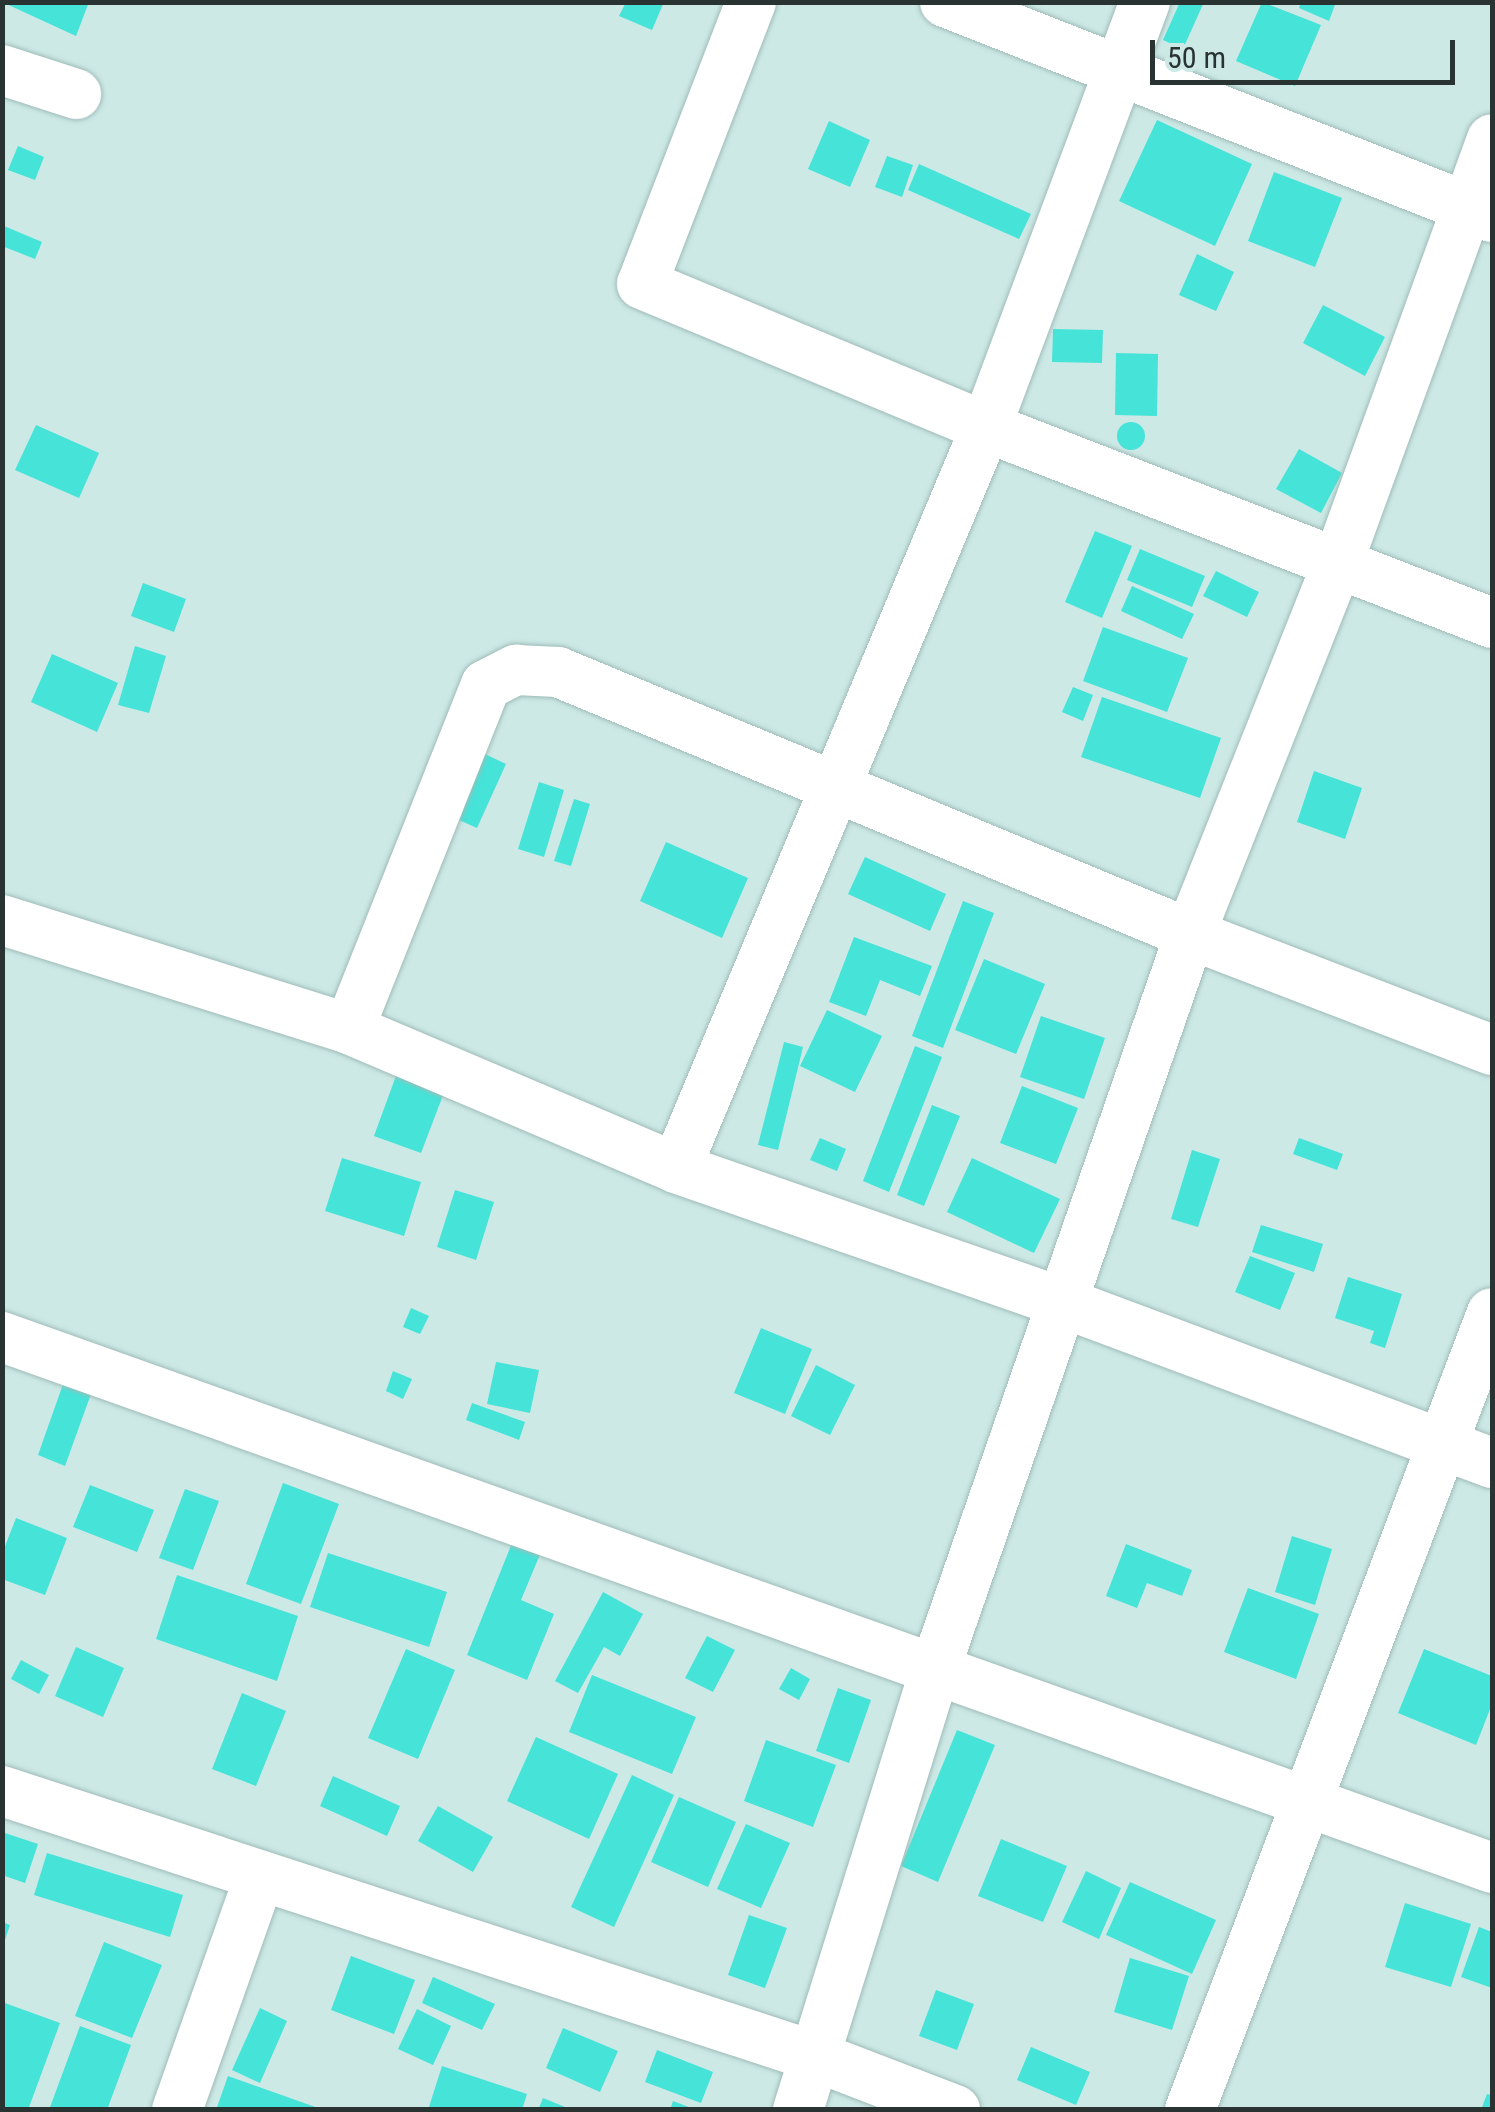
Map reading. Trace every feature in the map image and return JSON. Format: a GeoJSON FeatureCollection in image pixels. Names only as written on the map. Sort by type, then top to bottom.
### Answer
{"type":"FeatureCollection","features":[{"type":"Feature","properties":{"kind":"street"},"geometry":{"type":"LineString","coordinates":[[751,2],[642,284],[986,427],[1492,623]]}},
{"type":"Feature","properties":{"kind":"street"},"geometry":{"type":"LineString","coordinates":[[945,2],[1125,68],[1480,213]]}},
{"type":"Feature","properties":{"kind":"street"},"geometry":{"type":"LineString","coordinates":[[676,1168],[986,427],[1125,68],[1144,2]]}},
{"type":"Feature","properties":{"kind":"street"},"geometry":{"type":"LineString","coordinates":[[2,70],[76,94]]}},
{"type":"Feature","properties":{"kind":"street"},"geometry":{"type":"LineString","coordinates":[[798,2110],[935,1669],[1190,934],[1480,213],[1492,139]]}},
{"type":"Feature","properties":{"kind":"street"},"geometry":{"type":"LineString","coordinates":[[348,1030],[486,685],[516,670],[558,672],[1190,934],[1492,1050]]}},
{"type":"Feature","properties":{"kind":"street"},"geometry":{"type":"LineString","coordinates":[[2,920],[348,1030],[676,1168],[1064,1303],[1492,1463]]}},
{"type":"Feature","properties":{"kind":"street"},"geometry":{"type":"LineString","coordinates":[[1190,2110],[1492,1313]]}},
{"type":"Feature","properties":{"kind":"street"},"geometry":{"type":"LineString","coordinates":[[2,1337],[1492,1868]]}},
{"type":"Feature","properties":{"kind":"street"},"geometry":{"type":"LineString","coordinates":[[2,1792],[259,1879],[817,2057],[955,2110]]}},
{"type":"Feature","properties":{"kind":"street"},"geometry":{"type":"LineString","coordinates":[[177,2110],[259,1879]]}},
{"type":"Feature","properties":{"kind":"building"},"geometry":{"type":"Polygon","coordinates":[[[2,2],[89,2],[76,36],[2,2]]]}},
{"type":"Feature","properties":{"kind":"building"},"geometry":{"type":"Polygon","coordinates":[[[626,2],[664,2],[652,30],[619,16],[626,2]]]}},
{"type":"Feature","properties":{"kind":"building"},"geometry":{"type":"Polygon","coordinates":[[[1180,2],[1204,2],[1183,49],[1163,40],[1180,2]]]}},
{"type":"Feature","properties":{"kind":"building"},"geometry":{"type":"Polygon","coordinates":[[[1262,2],[1321,25],[1295,86],[1236,61],[1262,2]]]}},
{"type":"Feature","properties":{"kind":"building"},"geometry":{"type":"Polygon","coordinates":[[[1301,2],[1336,2],[1329,21],[1299,8],[1301,2]]]}},
{"type":"Feature","properties":{"kind":"building"},"geometry":{"type":"Polygon","coordinates":[[[1157,120],[1252,164],[1215,246],[1119,201],[1157,120]]]}},
{"type":"Feature","properties":{"kind":"building"},"geometry":{"type":"Polygon","coordinates":[[[829,121],[870,140],[850,187],[808,169],[829,121]]]}},
{"type":"Feature","properties":{"kind":"building"},"geometry":{"type":"Polygon","coordinates":[[[18,146],[44,157],[35,180],[8,170],[18,146]]]}},
{"type":"Feature","properties":{"kind":"building"},"geometry":{"type":"Polygon","coordinates":[[[887,156],[913,165],[902,197],[875,187],[887,156]]]}},
{"type":"Feature","properties":{"kind":"building"},"geometry":{"type":"Polygon","coordinates":[[[919,164],[1031,214],[1019,239],[908,190],[919,164]]]}},
{"type":"Feature","properties":{"kind":"building"},"geometry":{"type":"Polygon","coordinates":[[[1274,172],[1342,198],[1315,267],[1248,241],[1274,172]]]}},
{"type":"Feature","properties":{"kind":"building"},"geometry":{"type":"Polygon","coordinates":[[[4,226],[42,242],[35,259],[2,246],[4,226]]]}},
{"type":"Feature","properties":{"kind":"building"},"geometry":{"type":"Polygon","coordinates":[[[1197,254],[1234,272],[1216,311],[1179,295],[1197,254]]]}},
{"type":"Feature","properties":{"kind":"building"},"geometry":{"type":"Polygon","coordinates":[[[1323,305],[1385,337],[1365,376],[1303,343],[1323,305]]]}},
{"type":"Feature","properties":{"kind":"building"},"geometry":{"type":"Polygon","coordinates":[[[1053,329],[1103,330],[1102,363],[1052,362],[1053,329]]]}},
{"type":"Feature","properties":{"kind":"building"},"geometry":{"type":"Polygon","coordinates":[[[1116,353],[1158,354],[1157,416],[1115,415],[1116,353]]]}},
{"type":"Feature","properties":{"kind":"building"},"geometry":{"type":"Polygon","coordinates":[[[1131,422],[1141,426],[1145,436],[1141,446],[1131,450],[1121,446],[1117,436],[1121,426],[1131,422]]]}},
{"type":"Feature","properties":{"kind":"building"},"geometry":{"type":"Polygon","coordinates":[[[36,425],[99,453],[79,498],[15,470],[36,425]]]}},
{"type":"Feature","properties":{"kind":"building"},"geometry":{"type":"Polygon","coordinates":[[[1299,449],[1342,473],[1321,513],[1276,489],[1299,449]]]}},
{"type":"Feature","properties":{"kind":"building"},"geometry":{"type":"Polygon","coordinates":[[[1095,531],[1132,546],[1102,618],[1065,602],[1095,531]]]}},
{"type":"Feature","properties":{"kind":"building"},"geometry":{"type":"Polygon","coordinates":[[[1140,549],[1205,576],[1192,607],[1127,580],[1140,549]]]}},
{"type":"Feature","properties":{"kind":"building"},"geometry":{"type":"Polygon","coordinates":[[[1216,571],[1259,592],[1247,617],[1203,596],[1216,571]]]}},
{"type":"Feature","properties":{"kind":"building"},"geometry":{"type":"Polygon","coordinates":[[[143,583],[186,599],[174,632],[131,616],[143,583]]]}},
{"type":"Feature","properties":{"kind":"building"},"geometry":{"type":"Polygon","coordinates":[[[1132,586],[1194,614],[1182,639],[1121,611],[1132,586]]]}},
{"type":"Feature","properties":{"kind":"building"},"geometry":{"type":"Polygon","coordinates":[[[1103,627],[1188,658],[1167,712],[1083,681],[1103,627]]]}},
{"type":"Feature","properties":{"kind":"building"},"geometry":{"type":"Polygon","coordinates":[[[135,646],[166,656],[149,713],[118,705],[135,646]]]}},
{"type":"Feature","properties":{"kind":"building"},"geometry":{"type":"Polygon","coordinates":[[[52,654],[118,683],[97,732],[31,702],[52,654]]]}},
{"type":"Feature","properties":{"kind":"building"},"geometry":{"type":"Polygon","coordinates":[[[1073,687],[1093,695],[1083,721],[1062,712],[1073,687]]]}},
{"type":"Feature","properties":{"kind":"building"},"geometry":{"type":"Polygon","coordinates":[[[1102,697],[1221,738],[1200,798],[1081,757],[1102,697]]]}},
{"type":"Feature","properties":{"kind":"building"},"geometry":{"type":"Polygon","coordinates":[[[470,747],[506,764],[477,828],[441,812],[470,747]]]}},
{"type":"Feature","properties":{"kind":"building"},"geometry":{"type":"Polygon","coordinates":[[[1314,771],[1362,788],[1345,839],[1297,822],[1314,771]]]}},
{"type":"Feature","properties":{"kind":"building"},"geometry":{"type":"Polygon","coordinates":[[[539,782],[564,790],[544,857],[518,849],[539,782]]]}},
{"type":"Feature","properties":{"kind":"building"},"geometry":{"type":"Polygon","coordinates":[[[574,799],[590,804],[571,866],[554,861],[574,799]]]}},
{"type":"Feature","properties":{"kind":"building"},"geometry":{"type":"Polygon","coordinates":[[[666,842],[748,878],[722,938],[640,901],[666,842]]]}},
{"type":"Feature","properties":{"kind":"building"},"geometry":{"type":"Polygon","coordinates":[[[865,857],[946,894],[930,931],[848,894],[865,857]]]}},
{"type":"Feature","properties":{"kind":"building"},"geometry":{"type":"Polygon","coordinates":[[[963,901],[994,913],[943,1048],[912,1036],[963,901]]]}},
{"type":"Feature","properties":{"kind":"building"},"geometry":{"type":"Polygon","coordinates":[[[854,937],[932,966],[920,996],[880,980],[866,1016],[829,1002],[854,937]]]}},
{"type":"Feature","properties":{"kind":"building"},"geometry":{"type":"Polygon","coordinates":[[[984,959],[1045,984],[1016,1054],[955,1030],[984,959]]]}},
{"type":"Feature","properties":{"kind":"building"},"geometry":{"type":"Polygon","coordinates":[[[827,1010],[882,1036],[855,1092],[800,1066],[827,1010]]]}},
{"type":"Feature","properties":{"kind":"building"},"geometry":{"type":"Polygon","coordinates":[[[1041,1016],[1105,1038],[1084,1099],[1020,1077],[1041,1016]]]}},
{"type":"Feature","properties":{"kind":"building"},"geometry":{"type":"Polygon","coordinates":[[[784,1042],[803,1047],[778,1150],[758,1145],[784,1042]]]}},
{"type":"Feature","properties":{"kind":"building"},"geometry":{"type":"Polygon","coordinates":[[[915,1046],[942,1057],[889,1192],[863,1181],[915,1046]]]}},
{"type":"Feature","properties":{"kind":"building"},"geometry":{"type":"Polygon","coordinates":[[[397,1073],[445,1090],[421,1153],[374,1136],[397,1073]]]}},
{"type":"Feature","properties":{"kind":"building"},"geometry":{"type":"Polygon","coordinates":[[[1022,1086],[1078,1108],[1056,1164],[1000,1143],[1022,1086]]]}},
{"type":"Feature","properties":{"kind":"building"},"geometry":{"type":"Polygon","coordinates":[[[932,1105],[960,1116],[924,1206],[897,1195],[932,1105]]]}},
{"type":"Feature","properties":{"kind":"building"},"geometry":{"type":"Polygon","coordinates":[[[820,1138],[846,1149],[837,1171],[810,1160],[820,1138]]]}},
{"type":"Feature","properties":{"kind":"building"},"geometry":{"type":"Polygon","coordinates":[[[1299,1138],[1343,1154],[1337,1170],[1293,1154],[1299,1138]]]}},
{"type":"Feature","properties":{"kind":"building"},"geometry":{"type":"Polygon","coordinates":[[[1192,1150],[1220,1159],[1198,1227],[1171,1219],[1192,1150]]]}},
{"type":"Feature","properties":{"kind":"building"},"geometry":{"type":"Polygon","coordinates":[[[342,1158],[421,1182],[404,1236],[325,1211],[342,1158]]]}},
{"type":"Feature","properties":{"kind":"building"},"geometry":{"type":"Polygon","coordinates":[[[972,1158],[1060,1199],[1034,1253],[947,1212],[972,1158]]]}},
{"type":"Feature","properties":{"kind":"building"},"geometry":{"type":"Polygon","coordinates":[[[455,1190],[494,1202],[476,1260],[437,1247],[455,1190]]]}},
{"type":"Feature","properties":{"kind":"building"},"geometry":{"type":"Polygon","coordinates":[[[1261,1225],[1323,1244],[1314,1272],[1252,1252],[1261,1225]]]}},
{"type":"Feature","properties":{"kind":"building"},"geometry":{"type":"Polygon","coordinates":[[[1250,1256],[1295,1273],[1280,1310],[1235,1292],[1250,1256]]]}},
{"type":"Feature","properties":{"kind":"building"},"geometry":{"type":"Polygon","coordinates":[[[1348,1277],[1402,1294],[1385,1348],[1370,1343],[1374,1331],[1335,1318],[1348,1277]]]}},
{"type":"Feature","properties":{"kind":"building"},"geometry":{"type":"Polygon","coordinates":[[[411,1308],[429,1316],[420,1334],[403,1327],[411,1308]]]}},
{"type":"Feature","properties":{"kind":"building"},"geometry":{"type":"Polygon","coordinates":[[[761,1328],[812,1349],[785,1414],[734,1393],[761,1328]]]}},
{"type":"Feature","properties":{"kind":"building"},"geometry":{"type":"Polygon","coordinates":[[[496,1362],[539,1370],[530,1413],[487,1404],[496,1362]]]}},
{"type":"Feature","properties":{"kind":"building"},"geometry":{"type":"Polygon","coordinates":[[[816,1365],[855,1385],[830,1435],[791,1416],[816,1365]]]}},
{"type":"Feature","properties":{"kind":"building"},"geometry":{"type":"Polygon","coordinates":[[[68,1370],[96,1380],[65,1466],[38,1455],[68,1370]]]}},
{"type":"Feature","properties":{"kind":"building"},"geometry":{"type":"Polygon","coordinates":[[[393,1371],[412,1379],[403,1399],[386,1391],[393,1371]]]}},
{"type":"Feature","properties":{"kind":"building"},"geometry":{"type":"Polygon","coordinates":[[[472,1403],[525,1422],[519,1440],[466,1420],[472,1403]]]}},
{"type":"Feature","properties":{"kind":"building"},"geometry":{"type":"Polygon","coordinates":[[[283,1483],[339,1504],[301,1604],[246,1584],[283,1483]]]}},
{"type":"Feature","properties":{"kind":"building"},"geometry":{"type":"Polygon","coordinates":[[[90,1485],[154,1510],[137,1552],[73,1527],[90,1485]]]}},
{"type":"Feature","properties":{"kind":"building"},"geometry":{"type":"Polygon","coordinates":[[[185,1489],[219,1501],[193,1570],[159,1558],[185,1489]]]}},
{"type":"Feature","properties":{"kind":"building"},"geometry":{"type":"Polygon","coordinates":[[[16,1518],[67,1538],[45,1595],[2,1579],[2,1554],[16,1518]]]}},
{"type":"Feature","properties":{"kind":"building"},"geometry":{"type":"Polygon","coordinates":[[[518,1528],[546,1540],[521,1600],[554,1614],[527,1680],[467,1655],[518,1528]]]}},
{"type":"Feature","properties":{"kind":"building"},"geometry":{"type":"Polygon","coordinates":[[[1292,1536],[1332,1549],[1315,1605],[1275,1592],[1292,1536]]]}},
{"type":"Feature","properties":{"kind":"building"},"geometry":{"type":"Polygon","coordinates":[[[1126,1544],[1192,1570],[1182,1596],[1147,1583],[1137,1608],[1106,1596],[1126,1544]]]}},
{"type":"Feature","properties":{"kind":"building"},"geometry":{"type":"Polygon","coordinates":[[[328,1553],[447,1592],[429,1647],[310,1607],[328,1553]]]}},
{"type":"Feature","properties":{"kind":"building"},"geometry":{"type":"Polygon","coordinates":[[[177,1575],[298,1616],[277,1681],[156,1639],[177,1575]]]}},
{"type":"Feature","properties":{"kind":"building"},"geometry":{"type":"Polygon","coordinates":[[[1248,1588],[1319,1614],[1296,1679],[1224,1652],[1248,1588]]]}},
{"type":"Feature","properties":{"kind":"building"},"geometry":{"type":"Polygon","coordinates":[[[603,1592],[643,1614],[620,1656],[604,1647],[578,1693],[555,1681],[603,1592]]]}},
{"type":"Feature","properties":{"kind":"building"},"geometry":{"type":"Polygon","coordinates":[[[707,1636],[735,1650],[713,1692],[685,1678],[707,1636]]]}},
{"type":"Feature","properties":{"kind":"building"},"geometry":{"type":"Polygon","coordinates":[[[76,1647],[124,1668],[103,1717],[55,1696],[76,1647]]]}},
{"type":"Feature","properties":{"kind":"building"},"geometry":{"type":"Polygon","coordinates":[[[406,1649],[455,1670],[418,1759],[368,1738],[406,1649]]]}},
{"type":"Feature","properties":{"kind":"building"},"geometry":{"type":"Polygon","coordinates":[[[1424,1649],[1492,1676],[1492,1704],[1476,1745],[1398,1713],[1424,1649]]]}},
{"type":"Feature","properties":{"kind":"building"},"geometry":{"type":"Polygon","coordinates":[[[21,1660],[49,1675],[39,1694],[11,1679],[21,1660]]]}},
{"type":"Feature","properties":{"kind":"building"},"geometry":{"type":"Polygon","coordinates":[[[791,1668],[810,1679],[799,1700],[779,1689],[791,1668]]]}},
{"type":"Feature","properties":{"kind":"building"},"geometry":{"type":"Polygon","coordinates":[[[592,1675],[696,1717],[672,1774],[569,1732],[592,1675]]]}},
{"type":"Feature","properties":{"kind":"building"},"geometry":{"type":"Polygon","coordinates":[[[838,1688],[871,1700],[849,1763],[816,1751],[838,1688]]]}},
{"type":"Feature","properties":{"kind":"building"},"geometry":{"type":"Polygon","coordinates":[[[242,1693],[286,1711],[256,1786],[212,1769],[242,1693]]]}},
{"type":"Feature","properties":{"kind":"building"},"geometry":{"type":"Polygon","coordinates":[[[957,1730],[995,1745],[938,1882],[901,1866],[957,1730]]]}},
{"type":"Feature","properties":{"kind":"building"},"geometry":{"type":"Polygon","coordinates":[[[536,1737],[618,1774],[589,1839],[507,1801],[536,1737]]]}},
{"type":"Feature","properties":{"kind":"building"},"geometry":{"type":"Polygon","coordinates":[[[766,1740],[836,1765],[813,1827],[744,1801],[766,1740]]]}},
{"type":"Feature","properties":{"kind":"building"},"geometry":{"type":"Polygon","coordinates":[[[632,1775],[674,1795],[614,1927],[571,1907],[632,1775]]]}},
{"type":"Feature","properties":{"kind":"building"},"geometry":{"type":"Polygon","coordinates":[[[333,1776],[400,1806],[387,1836],[320,1806],[333,1776]]]}},
{"type":"Feature","properties":{"kind":"building"},"geometry":{"type":"Polygon","coordinates":[[[679,1797],[736,1822],[708,1887],[651,1862],[679,1797]]]}},
{"type":"Feature","properties":{"kind":"building"},"geometry":{"type":"Polygon","coordinates":[[[438,1806],[493,1837],[473,1872],[418,1841],[438,1806]]]}},
{"type":"Feature","properties":{"kind":"building"},"geometry":{"type":"Polygon","coordinates":[[[746,1824],[790,1843],[761,1908],[717,1889],[746,1824]]]}},
{"type":"Feature","properties":{"kind":"building"},"geometry":{"type":"Polygon","coordinates":[[[2,1832],[38,1844],[25,1883],[2,1875],[2,1832]]]}},
{"type":"Feature","properties":{"kind":"building"},"geometry":{"type":"Polygon","coordinates":[[[1001,1839],[1067,1866],[1043,1922],[978,1896],[1001,1839]]]}},
{"type":"Feature","properties":{"kind":"building"},"geometry":{"type":"Polygon","coordinates":[[[47,1853],[183,1895],[170,1937],[34,1895],[47,1853]]]}},
{"type":"Feature","properties":{"kind":"building"},"geometry":{"type":"Polygon","coordinates":[[[1086,1871],[1121,1888],[1099,1939],[1062,1922],[1086,1871]]]}},
{"type":"Feature","properties":{"kind":"building"},"geometry":{"type":"Polygon","coordinates":[[[1130,1882],[1216,1920],[1192,1974],[1106,1935],[1130,1882]]]}},
{"type":"Feature","properties":{"kind":"building"},"geometry":{"type":"Polygon","coordinates":[[[1405,1903],[1471,1924],[1451,1987],[1385,1967],[1405,1903]]]}},
{"type":"Feature","properties":{"kind":"building"},"geometry":{"type":"Polygon","coordinates":[[[749,1915],[787,1928],[765,1988],[728,1975],[749,1915]]]}},
{"type":"Feature","properties":{"kind":"building"},"geometry":{"type":"Polygon","coordinates":[[[2,1922],[10,1925],[3,1946],[2,1946],[2,1922]]]}},
{"type":"Feature","properties":{"kind":"building"},"geometry":{"type":"Polygon","coordinates":[[[1479,1927],[1492,1932],[1492,1988],[1461,1977],[1479,1927]]]}},
{"type":"Feature","properties":{"kind":"building"},"geometry":{"type":"Polygon","coordinates":[[[104,1942],[162,1965],[132,2038],[75,2016],[104,1942]]]}},
{"type":"Feature","properties":{"kind":"building"},"geometry":{"type":"Polygon","coordinates":[[[351,1956],[415,1980],[394,2034],[331,2010],[351,1956]]]}},
{"type":"Feature","properties":{"kind":"building"},"geometry":{"type":"Polygon","coordinates":[[[1130,1958],[1189,1976],[1172,2030],[1114,2012],[1130,1958]]]}},
{"type":"Feature","properties":{"kind":"building"},"geometry":{"type":"Polygon","coordinates":[[[433,1977],[495,2004],[482,2030],[422,2003],[433,1977]]]}},
{"type":"Feature","properties":{"kind":"building"},"geometry":{"type":"Polygon","coordinates":[[[936,1990],[974,2004],[957,2050],[919,2036],[936,1990]]]}},
{"type":"Feature","properties":{"kind":"building"},"geometry":{"type":"Polygon","coordinates":[[[2,2002],[60,2023],[28,2110],[2,2110],[2,2002]]]}},
{"type":"Feature","properties":{"kind":"building"},"geometry":{"type":"Polygon","coordinates":[[[260,2008],[287,2021],[260,2083],[232,2070],[260,2008]]]}},
{"type":"Feature","properties":{"kind":"building"},"geometry":{"type":"Polygon","coordinates":[[[417,2009],[451,2026],[433,2065],[398,2049],[417,2009]]]}},
{"type":"Feature","properties":{"kind":"building"},"geometry":{"type":"Polygon","coordinates":[[[80,2026],[131,2045],[107,2110],[49,2110],[80,2026]]]}},
{"type":"Feature","properties":{"kind":"building"},"geometry":{"type":"Polygon","coordinates":[[[563,2028],[618,2051],[600,2092],[546,2068],[563,2028]]]}},
{"type":"Feature","properties":{"kind":"building"},"geometry":{"type":"Polygon","coordinates":[[[1031,2047],[1090,2072],[1076,2105],[1017,2080],[1031,2047]]]}},
{"type":"Feature","properties":{"kind":"building"},"geometry":{"type":"Polygon","coordinates":[[[657,2050],[713,2072],[701,2103],[645,2082],[657,2050]]]}},
{"type":"Feature","properties":{"kind":"building"},"geometry":{"type":"Polygon","coordinates":[[[442,2066],[527,2094],[522,2110],[428,2110],[442,2066]]]}},
{"type":"Feature","properties":{"kind":"building"},"geometry":{"type":"Polygon","coordinates":[[[228,2076],[321,2109],[321,2110],[216,2110],[228,2076]]]}},
{"type":"Feature","properties":{"kind":"building"},"geometry":{"type":"Polygon","coordinates":[[[1487,2094],[1492,2095],[1492,2110],[1481,2110],[1487,2094]]]}},
{"type":"Feature","properties":{"kind":"building"},"geometry":{"type":"Polygon","coordinates":[[[543,2098],[570,2109],[570,2110],[538,2110],[543,2098]]]}},
{"type":"Feature","properties":{"kind":"building"},"geometry":{"type":"Polygon","coordinates":[[[673,2101],[694,2109],[694,2110],[670,2110],[673,2101]]]}}]}
